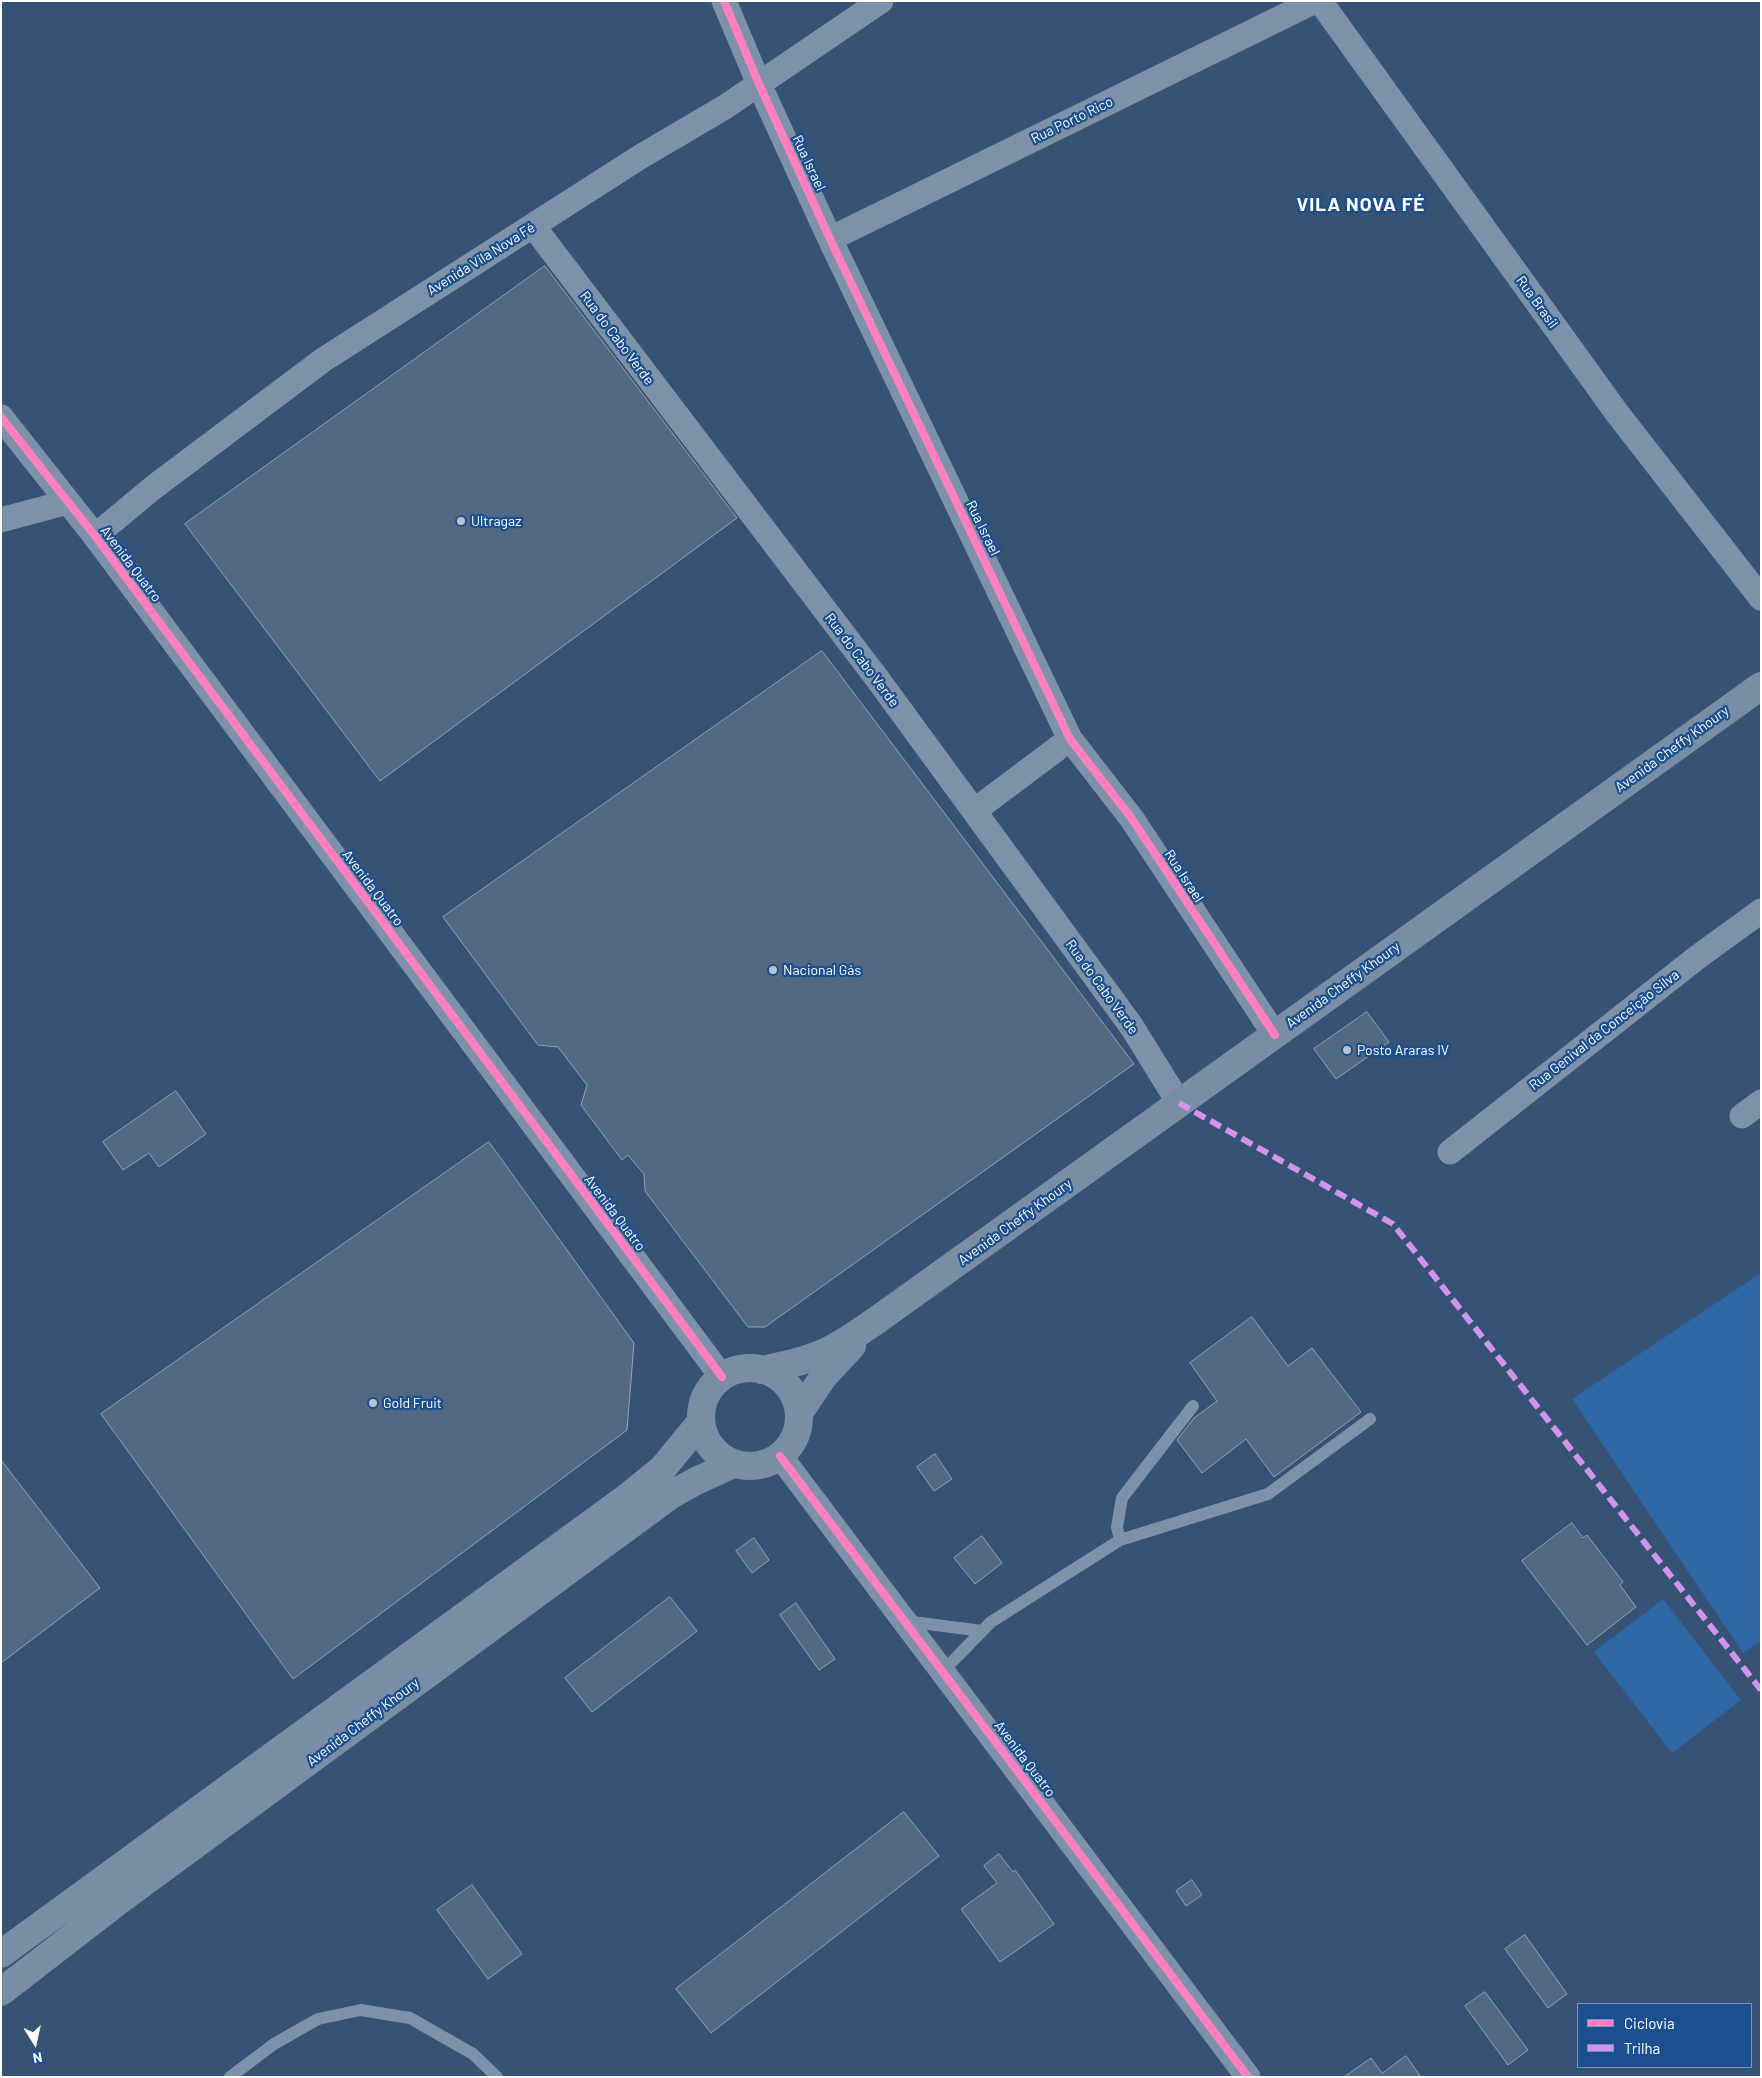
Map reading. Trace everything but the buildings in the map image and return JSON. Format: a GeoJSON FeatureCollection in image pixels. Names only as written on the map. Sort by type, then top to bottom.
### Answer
{"type":"FeatureCollection","features":[{"type":"Feature","properties":{"kind":"main road","name":"Avenida Cheffy Khoury"},"geometry":{"type":"LineString","coordinates":[[877,1320],[1761,686]]}},
{"type":"Feature","properties":{"kind":"main road"},"geometry":{"type":"LineString","coordinates":[[762,1370],[798,1362],[821,1354],[840,1345],[877,1320]]}},
{"type":"Feature","properties":{"kind":"main road"},"geometry":{"type":"LineString","coordinates":[[799,1413],[824,1376],[877,1320]]}},
{"type":"Feature","properties":{"kind":"main road"},"geometry":{"type":"LineString","coordinates":[[748,1368],[762,1370],[774,1375],[786,1384],[795,1397],[799,1413],[798,1429],[791,1444],[780,1456],[766,1464],[749,1466],[733,1464],[721,1458],[711,1448],[704,1436],[700,1423],[702,1405],[709,1389],[722,1377],[734,1371],[748,1368]]}},
{"type":"Feature","properties":{"kind":"main road","name":"Avenida Cheffy Khoury"},"geometry":{"type":"LineString","coordinates":[[1,1954],[626,1498],[663,1468],[700,1423]]}},
{"type":"Feature","properties":{"kind":"main road","name":"Avenida Cheffy Khoury"},"geometry":{"type":"LineString","coordinates":[[1,1992],[120,1900],[655,1506],[694,1482],[733,1464]]}},
{"type":"Feature","properties":{"kind":"street","name":"Rua Israel"},"geometry":{"type":"LineString","coordinates":[[724,1],[759,84],[830,239],[1070,739],[1132,819],[1275,1035]]}},
{"type":"Feature","properties":{"kind":"street","name":"Avenida Vila Nova Fé"},"geometry":{"type":"LineString","coordinates":[[95,536],[154,487],[323,360],[434,288],[534,227],[640,157],[725,107],[881,1]]}},
{"type":"Feature","properties":{"kind":"street","name":"Rua Porto Rico"},"geometry":{"type":"LineString","coordinates":[[830,239],[1315,1]]}},
{"type":"Feature","properties":{"kind":"street","name":"Rua Brasil"},"geometry":{"type":"LineString","coordinates":[[1320,1],[1618,413],[1761,598]]}},
{"type":"Feature","properties":{"kind":"street","name":"Rua do Cabo Verde"},"geometry":{"type":"LineString","coordinates":[[534,227],[879,681],[1132,1027],[1179,1103]]}},
{"type":"Feature","properties":{"kind":"street","name":"Avenida Quatro"},"geometry":{"type":"LineString","coordinates":[[1,417],[95,536],[722,1377]]}},
{"type":"Feature","properties":{"kind":"street"},"geometry":{"type":"LineString","coordinates":[[1,520],[68,502]]}},
{"type":"Feature","properties":{"kind":"street"},"geometry":{"type":"LineString","coordinates":[[974,811],[1070,739]]}},
{"type":"Feature","properties":{"kind":"street","name":"Rua Genival da Conceição Silva"},"geometry":{"type":"LineString","coordinates":[[1450,1152],[1692,962],[1761,911]]}},
{"type":"Feature","properties":{"kind":"street","name":"Avenida Quatro"},"geometry":{"type":"LineString","coordinates":[[780,1456],[1248,2077]]}},
{"type":"Feature","properties":{"kind":"lane"},"geometry":{"type":"LineString","coordinates":[[1120,1540],[1117,1527],[1122,1498],[1193,1406]]}},
{"type":"Feature","properties":{"kind":"lane"},"geometry":{"type":"LineString","coordinates":[[943,1671],[991,1622],[1120,1540],[1268,1494],[1370,1419]]}},
{"type":"Feature","properties":{"kind":"lane"},"geometry":{"type":"LineString","coordinates":[[905,1621],[982,1631]]}},
{"type":"Feature","properties":{"kind":"lane"},"geometry":{"type":"LineString","coordinates":[[230,2077],[274,2044],[318,2019],[361,2010],[410,2018],[473,2054],[497,2077]]}},
{"type":"Feature","properties":{"kind":"shaded area"},"geometry":{"type":"Polygon","coordinates":[[[1761,1273],[1761,1641],[1743,1653],[1572,1399],[1761,1273]]]}},
{"type":"Feature","properties":{"kind":"shaded area"},"geometry":{"type":"Polygon","coordinates":[[[1663,1599],[1741,1700],[1672,1753],[1594,1652],[1663,1599]]]}},
{"type":"Feature","properties":{"kind":"marked path"},"geometry":{"type":"LineString","coordinates":[[1179,1103],[1393,1224],[1761,1690]]}},
{"type":"Feature","properties":{"kind":"cycle path"},"geometry":{"type":"LineString","coordinates":[[724,1],[759,84],[830,239],[1070,739],[1132,819],[1275,1035]]}},
{"type":"Feature","properties":{"kind":"cycle path"},"geometry":{"type":"LineString","coordinates":[[1,417],[95,536],[722,1377]]}},
{"type":"Feature","properties":{"kind":"cycle path"},"geometry":{"type":"LineString","coordinates":[[780,1456],[1248,2077]]}},
{"type":"Feature","properties":{"kind":"place","name":"Ultragaz"},"geometry":{"type":"Point","coordinates":[461,521]}},
{"type":"Feature","properties":{"kind":"place","name":"Nacional Gás"},"geometry":{"type":"Point","coordinates":[773,970]}},
{"type":"Feature","properties":{"kind":"place","name":"Posto Araras IV"},"geometry":{"type":"Point","coordinates":[1347,1050]}},
{"type":"Feature","properties":{"kind":"place","name":"Gold Fruit"},"geometry":{"type":"Point","coordinates":[373,1403]}},
{"type":"Feature","properties":{"kind":"district","name":"VILA NOVA FÉ"},"geometry":{"type":"Point","coordinates":[1361,205]}}]}
